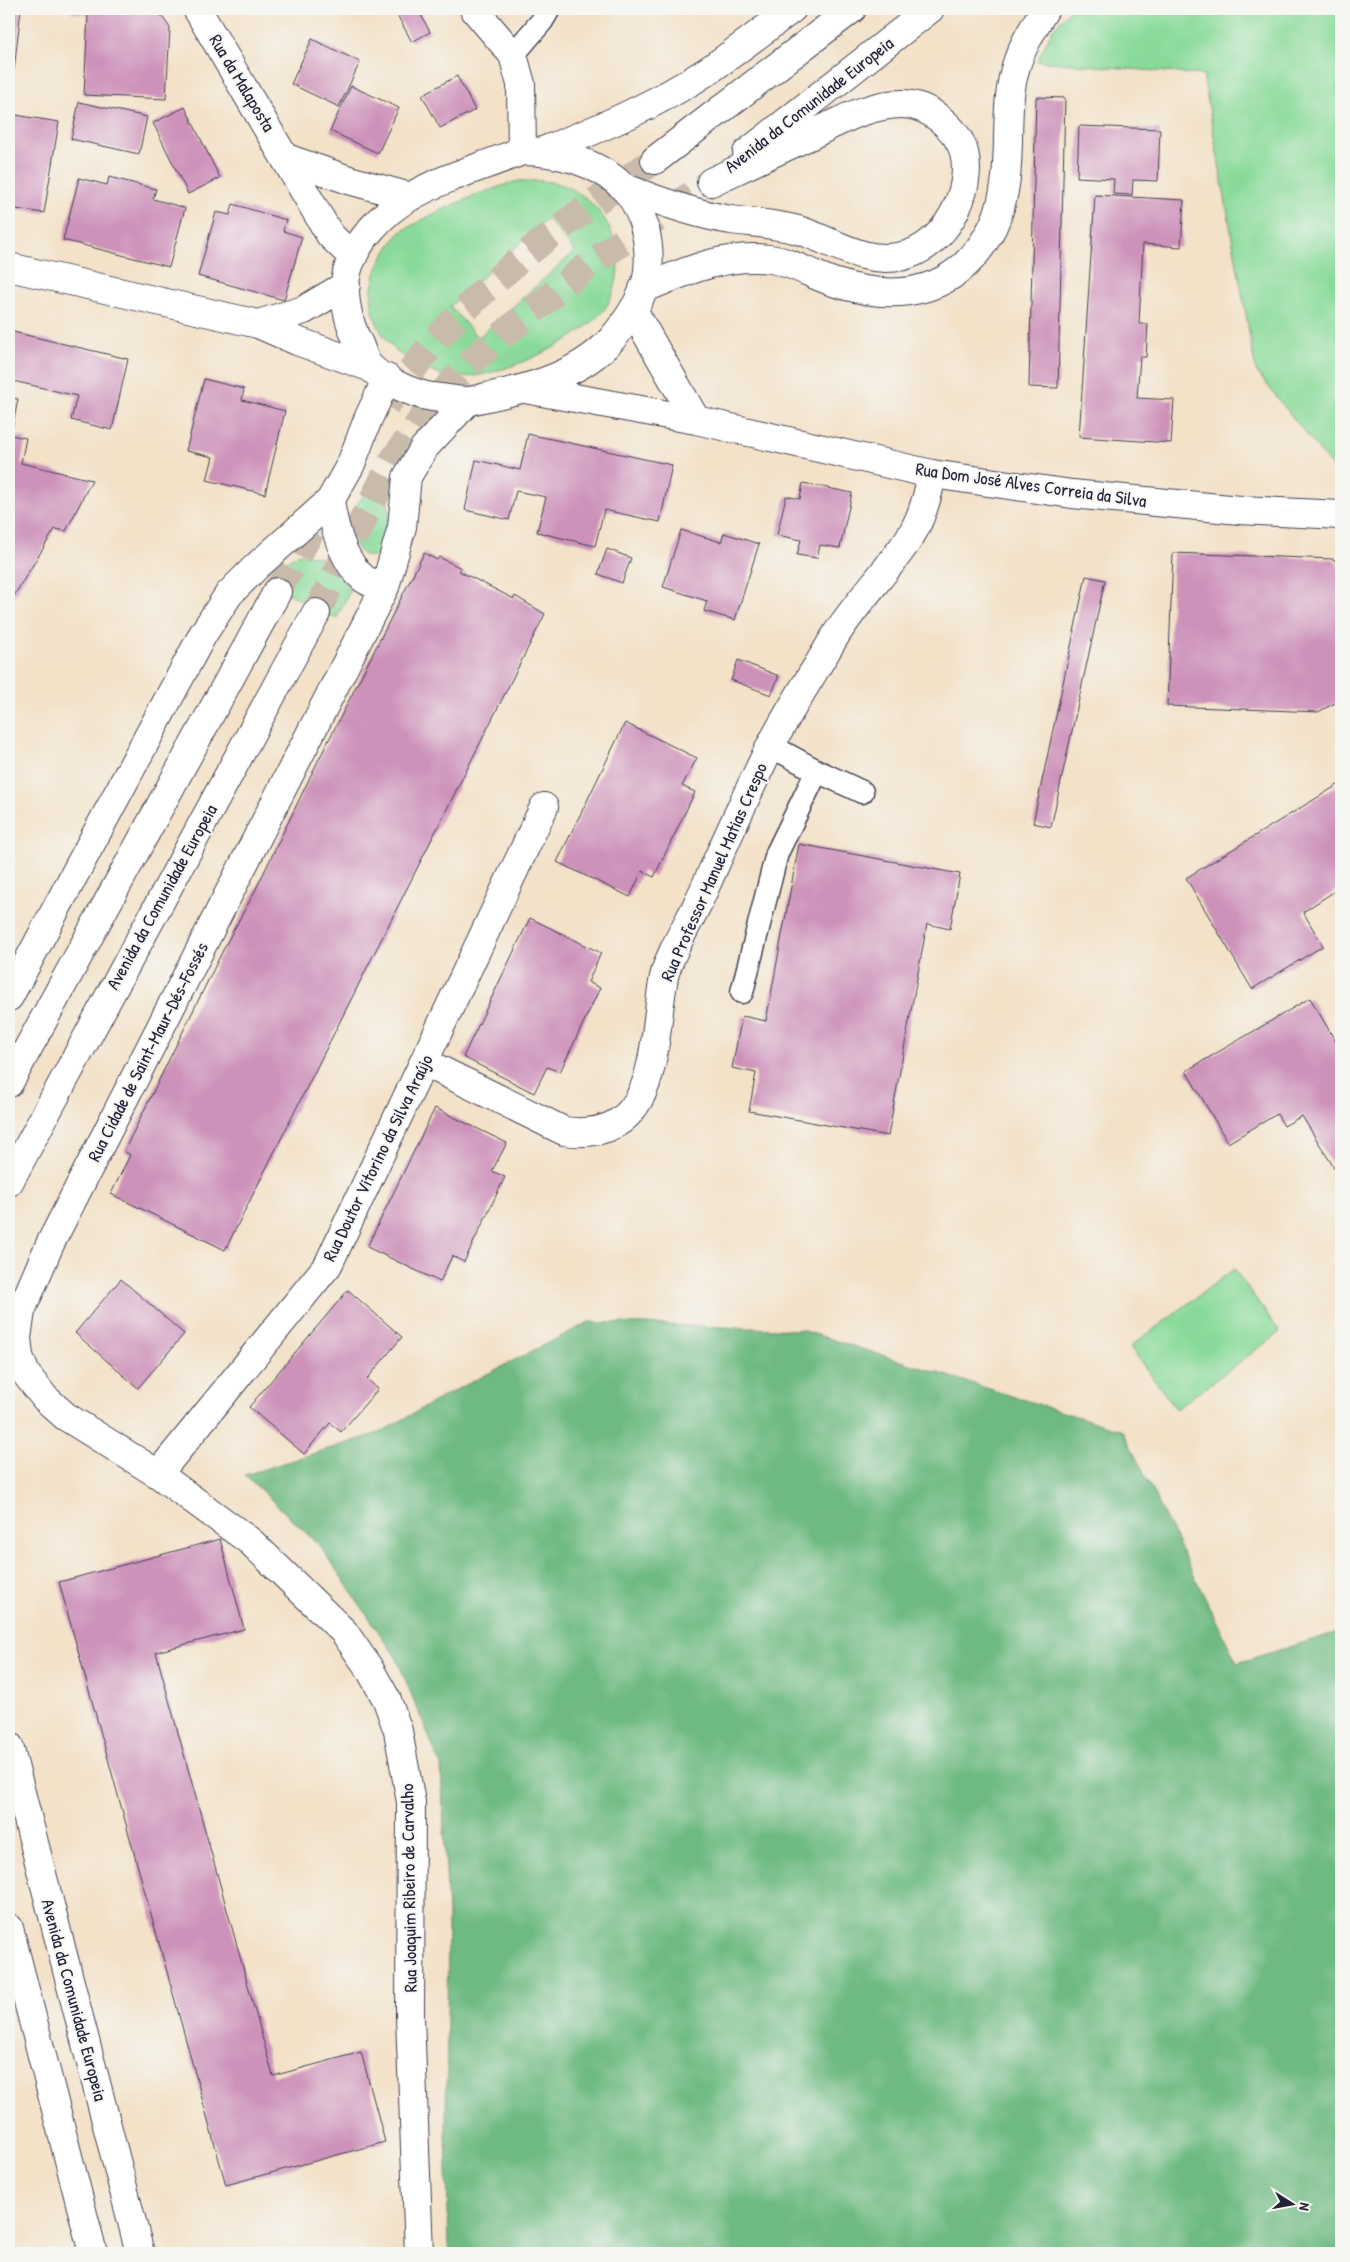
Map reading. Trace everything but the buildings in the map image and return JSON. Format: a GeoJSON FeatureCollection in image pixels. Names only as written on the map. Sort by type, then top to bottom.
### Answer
{"type":"FeatureCollection","features":[{"type":"Feature","properties":{"kind":"main road","name":"Rua da Malaposta"},"geometry":{"type":"LineString","coordinates":[[197,9],[330,235],[353,257]]}},
{"type":"Feature","properties":{"kind":"main road"},"geometry":{"type":"LineString","coordinates":[[474,9],[513,55],[521,84],[532,151]]}},
{"type":"Feature","properties":{"kind":"main road"},"geometry":{"type":"LineString","coordinates":[[9,997],[203,634],[229,594],[257,566],[330,501],[351,464],[368,419],[378,372],[356,338],[349,316],[346,285],[347,273],[353,257],[368,233],[389,212],[410,197],[532,151],[581,136],[668,94],[708,71],[792,9]]}},
{"type":"Feature","properties":{"kind":"main road"},"geometry":{"type":"LineString","coordinates":[[655,160],[852,9]]}},
{"type":"Feature","properties":{"kind":"main road","name":"Avenida da Comunidade Europeia"},"geometry":{"type":"LineString","coordinates":[[623,187],[666,204],[730,219],[800,230],[860,256],[903,256],[934,240],[956,211],[963,190],[964,152],[956,136],[933,113],[922,108],[905,104],[888,104],[853,115],[711,182],[930,9]]}},
{"type":"Feature","properties":{"kind":"main road"},"geometry":{"type":"LineString","coordinates":[[638,300],[713,262],[730,259],[770,259],[802,268],[832,281],[864,291],[898,293],[932,286],[955,275],[978,252],[994,224],[1005,188],[1009,159],[1011,96],[1015,67],[1028,37],[1045,9]]}},
{"type":"Feature","properties":{"kind":"main road"},"geometry":{"type":"LineString","coordinates":[[9,267],[258,324],[378,372],[428,396],[468,401],[524,389],[558,377],[585,360],[611,340],[638,300],[648,271],[645,232],[638,207],[623,187],[606,175],[580,162],[532,151]]}},
{"type":"Feature","properties":{"kind":"main road"},"geometry":{"type":"LineString","coordinates":[[286,158],[349,180],[410,197]]}},
{"type":"Feature","properties":{"kind":"main road"},"geometry":{"type":"LineString","coordinates":[[258,324],[304,310],[346,285]]}},
{"type":"Feature","properties":{"kind":"main road"},"geometry":{"type":"LineString","coordinates":[[638,300],[696,420]]}},
{"type":"Feature","properties":{"kind":"main road","name":"Rua Dom José Alves Correia da Silva"},"geometry":{"type":"LineString","coordinates":[[524,389],[696,420],[932,474],[1072,494],[1240,510],[1341,515]]}},
{"type":"Feature","properties":{"kind":"main road","name":"Rua Cidade de Saint-Maur-Dés-Fossés"},"geometry":{"type":"LineString","coordinates":[[158,1474],[66,1416],[46,1398],[26,1374],[19,1356],[17,1338],[21,1311],[50,1244],[385,587],[402,527],[407,477],[424,448],[468,401]]}},
{"type":"Feature","properties":{"kind":"main road","name":"Rua Professor Manuel Matias Crespo"},"geometry":{"type":"LineString","coordinates":[[424,1062],[564,1131],[586,1134],[605,1129],[636,1106],[648,1084],[664,974],[771,746],[836,635],[910,536],[926,503],[932,474]]}},
{"type":"Feature","properties":{"kind":"main road"},"geometry":{"type":"LineString","coordinates":[[330,501],[333,521],[340,541],[351,562],[364,579],[385,587]]}},
{"type":"Feature","properties":{"kind":"main road"},"geometry":{"type":"LineString","coordinates":[[9,1083],[277,592]]}},
{"type":"Feature","properties":{"kind":"main road","name":"Avenida da Comunidade Europeia"},"geometry":{"type":"LineString","coordinates":[[9,1182],[316,612]]}},
{"type":"Feature","properties":{"kind":"main road","name":"Rua Doutor Vitorino da Silva Araújo"},"geometry":{"type":"LineString","coordinates":[[158,1474],[328,1265],[544,807]]}},
{"type":"Feature","properties":{"kind":"main road","name":"Rua Joaquim Ribeiro de Carvalho"},"geometry":{"type":"LineString","coordinates":[[158,1474],[251,1542],[344,1632],[369,1668],[387,1700],[398,1731],[411,1802],[410,2017],[418,2253]]}},
{"type":"Feature","properties":{"kind":"main road","name":"Avenida da Comunidade Europeia"},"geometry":{"type":"LineString","coordinates":[[9,1746],[140,2253]]}},
{"type":"Feature","properties":{"kind":"main road"},"geometry":{"type":"LineString","coordinates":[[9,1928],[93,2253]]}},
{"type":"Feature","properties":{"kind":"lane"},"geometry":{"type":"LineString","coordinates":[[513,55],[542,21],[549,9]]}},
{"type":"Feature","properties":{"kind":"lane"},"geometry":{"type":"LineString","coordinates":[[771,746],[817,771],[862,792]]}},
{"type":"Feature","properties":{"kind":"lane"},"geometry":{"type":"LineString","coordinates":[[742,992],[777,853],[817,771]]}},
{"type":"Feature","properties":{"kind":"green space"},"geometry":{"type":"Polygon","coordinates":[[[1071,9],[1341,9],[1341,478],[1256,371],[1203,75],[1037,61],[1053,29],[1071,9]]]}},
{"type":"Feature","properties":{"kind":"green space"},"geometry":{"type":"Polygon","coordinates":[[[518,181],[541,181],[563,185],[579,193],[603,217],[611,232],[618,266],[616,283],[610,300],[600,314],[584,328],[542,354],[518,364],[473,376],[456,377],[434,373],[414,364],[398,352],[384,336],[375,319],[372,299],[374,278],[383,257],[396,237],[405,229],[456,204],[518,181]],[[547,219],[450,306],[478,338],[575,251],[547,219]]]}},
{"type":"Feature","properties":{"kind":"green space"},"geometry":{"type":"Polygon","coordinates":[[[368,489],[387,493],[389,513],[389,534],[385,547],[379,554],[374,556],[367,556],[357,548],[351,527],[353,511],[368,489]]]}},
{"type":"Feature","properties":{"kind":"green space"},"geometry":{"type":"Polygon","coordinates":[[[300,554],[318,557],[331,564],[341,575],[350,591],[336,619],[269,583],[286,562],[300,554]]]}},
{"type":"Feature","properties":{"kind":"green space"},"geometry":{"type":"Polygon","coordinates":[[[1234,1269],[1280,1332],[1176,1409],[1130,1347],[1234,1269]]]}},
{"type":"Feature","properties":{"kind":"green space"},"geometry":{"type":"Polygon","coordinates":[[[589,1322],[802,1330],[1123,1431],[1237,1663],[1341,1631],[1341,2253],[449,2253],[446,2129],[448,1915],[441,1766],[396,1657],[319,1545],[245,1475],[379,1433],[446,1395],[589,1322]]]}},
{"type":"Feature","properties":{"kind":"tunnel"},"geometry":{"type":"LineString","coordinates":[[386,405],[435,341],[485,290],[539,244],[655,160]]}},
{"type":"Feature","properties":{"kind":"tunnel"},"geometry":{"type":"LineString","coordinates":[[316,613],[392,462],[433,403],[477,356],[591,263],[711,182]]}},
{"type":"Feature","properties":{"kind":"tunnel"},"geometry":{"type":"LineString","coordinates":[[277,592],[324,508]]}}]}
